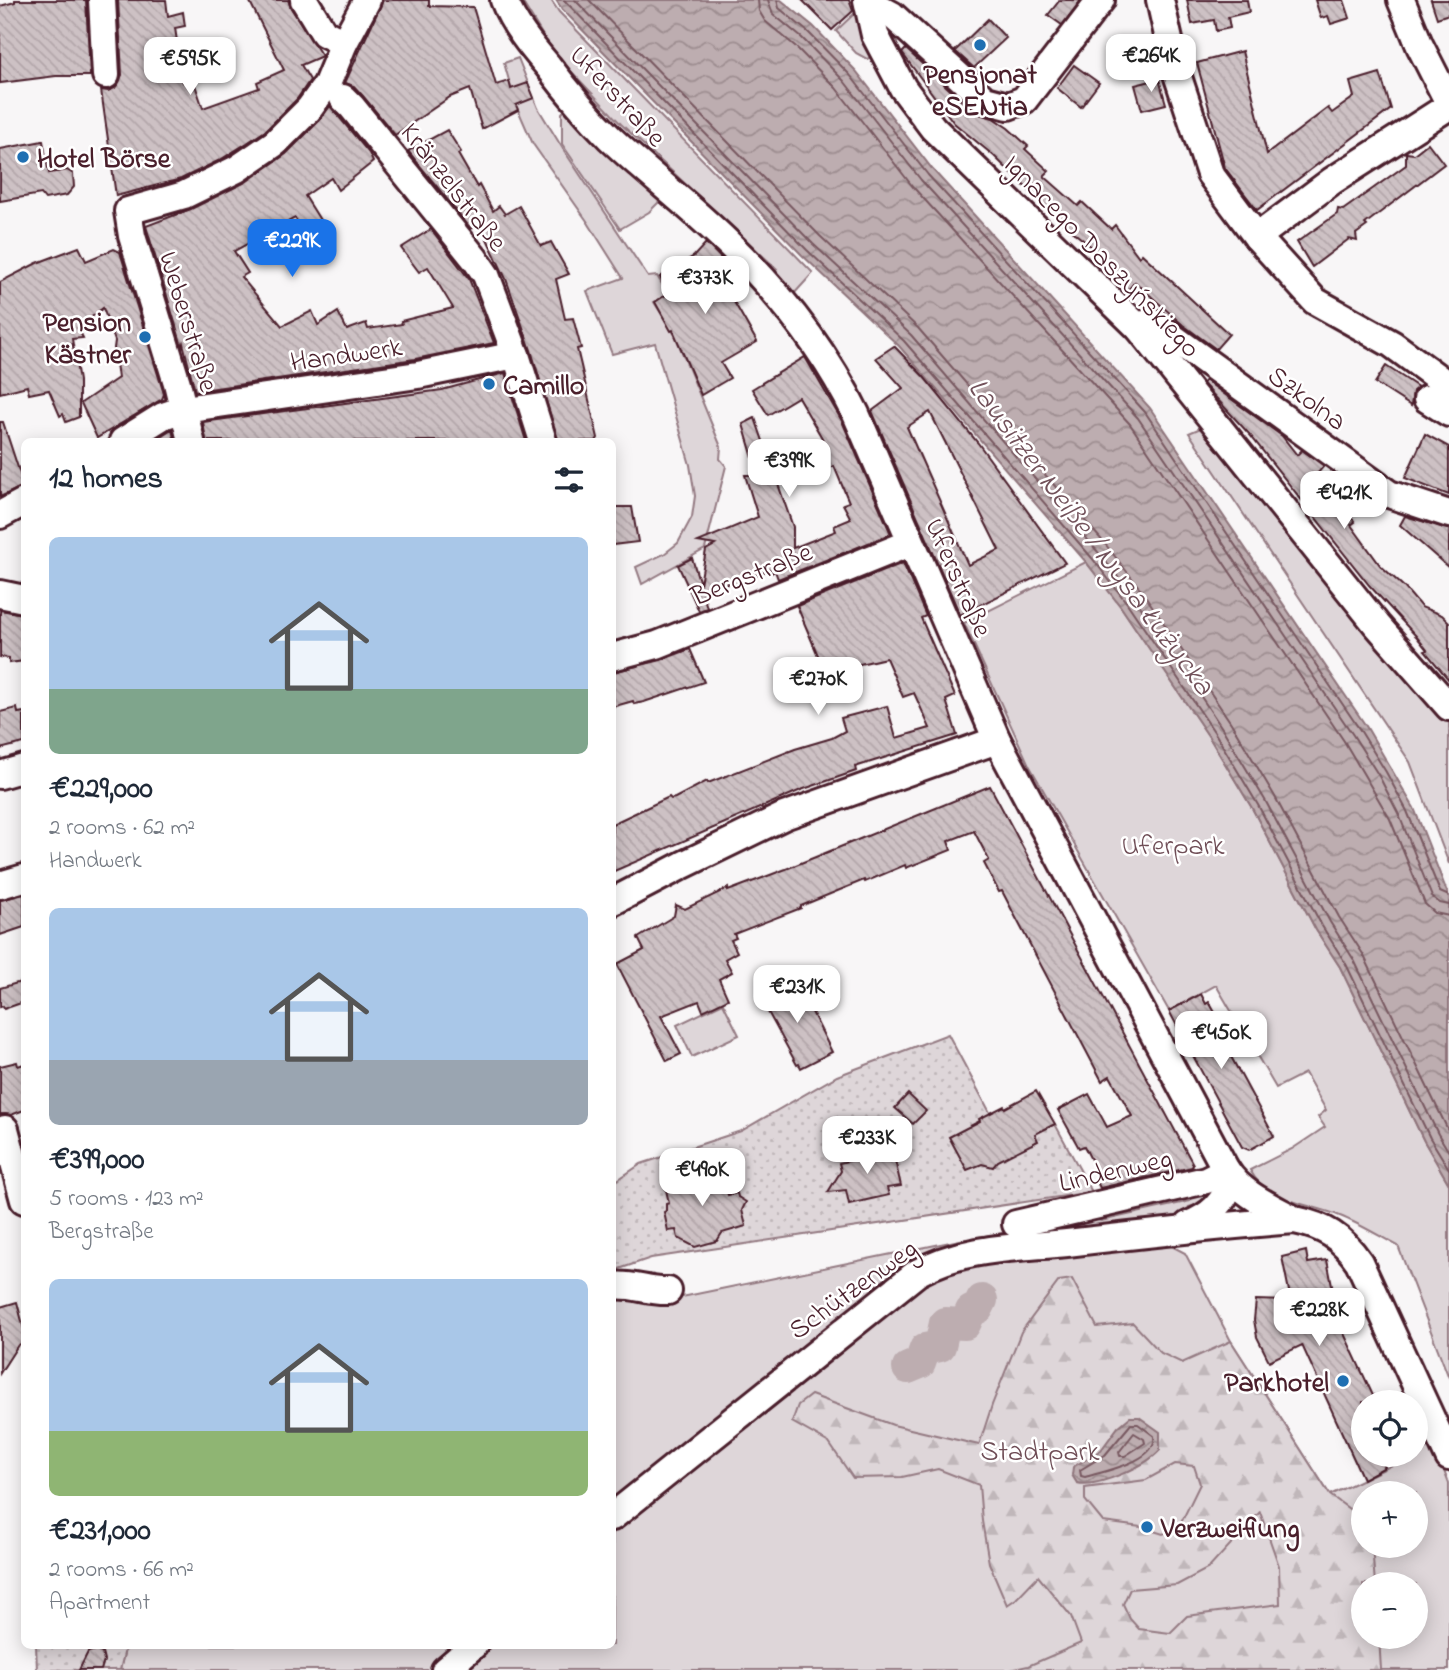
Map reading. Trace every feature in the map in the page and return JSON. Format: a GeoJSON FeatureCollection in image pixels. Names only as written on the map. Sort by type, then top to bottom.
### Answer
{"type":"FeatureCollection","features":[{"type":"Feature","properties":{"kind":"street"},"geometry":{"type":"LineString","coordinates":[[102,0],[106,75]]}},
{"type":"Feature","properties":{"kind":"street"},"geometry":{"type":"LineString","coordinates":[[304,0],[324,33],[344,43]]}},
{"type":"Feature","properties":{"kind":"street"},"geometry":{"type":"LineString","coordinates":[[337,93],[344,43],[368,0]]}},
{"type":"Feature","properties":{"kind":"street","name":"Uferstraße"},"geometry":{"type":"LineString","coordinates":[[504,0],[507,10],[536,52],[609,137],[725,240],[798,319],[842,385],[997,740],[1229,1175],[1246,1192],[1294,1220]]}},
{"type":"Feature","properties":{"kind":"street"},"geometry":{"type":"LineString","coordinates":[[1160,0],[1176,71],[1210,174],[1257,237],[1315,301],[1392,344],[1438,393],[1449,413]]}},
{"type":"Feature","properties":{"kind":"street"},"geometry":{"type":"LineString","coordinates":[[1257,237],[1332,181],[1449,105],[1401,0]]}},
{"type":"Feature","properties":{"kind":"street"},"geometry":{"type":"LineString","coordinates":[[867,1],[892,15],[985,100],[1008,106],[1024,100],[1107,3]]}},
{"type":"Feature","properties":{"kind":"street","name":"Ignacego Daszyńskiego"},"geometry":{"type":"LineString","coordinates":[[867,1],[875,35],[903,88],[933,128],[1139,328],[1377,625],[1449,707]]}},
{"type":"Feature","properties":{"kind":"street","name":"Weberstraße"},"geometry":{"type":"LineString","coordinates":[[190,438],[132,236],[128,211],[184,195],[237,169],[275,143],[309,109],[337,93]]}},
{"type":"Feature","properties":{"kind":"street","name":"Kränzelstraße"},"geometry":{"type":"LineString","coordinates":[[337,93],[352,107],[486,275],[516,355],[542,438]]}},
{"type":"Feature","properties":{"kind":"street","name":"Szkolna"},"geometry":{"type":"LineString","coordinates":[[1139,328],[1153,323],[1389,494],[1449,514]]}},
{"type":"Feature","properties":{"kind":"street","name":"Handwerk"},"geometry":{"type":"LineString","coordinates":[[128,438],[163,416],[184,409],[418,374],[516,355]]}},
{"type":"Feature","properties":{"kind":"street","name":"Bergstraße"},"geometry":{"type":"LineString","coordinates":[[616,656],[657,645],[911,543]]}},
{"type":"Feature","properties":{"kind":"street"},"geometry":{"type":"LineString","coordinates":[[0,594],[21,598]]}},
{"type":"Feature","properties":{"kind":"street"},"geometry":{"type":"LineString","coordinates":[[616,900],[683,864],[784,816],[997,740]]}},
{"type":"Feature","properties":{"kind":"street"},"geometry":{"type":"LineString","coordinates":[[0,775],[21,769]]}},
{"type":"Feature","properties":{"kind":"street"},"geometry":{"type":"LineString","coordinates":[[0,886],[21,879]]}},
{"type":"Feature","properties":{"kind":"street"},"geometry":{"type":"LineString","coordinates":[[10,1128],[21,1185]]}},
{"type":"Feature","properties":{"kind":"street","name":"Lindenweg"},"geometry":{"type":"LineString","coordinates":[[1016,1224],[1229,1175]]}},
{"type":"Feature","properties":{"kind":"street","name":"Schützenweg"},"geometry":{"type":"LineString","coordinates":[[1180,1229],[1217,1209],[1223,1201],[1229,1175]]}},
{"type":"Feature","properties":{"kind":"street"},"geometry":{"type":"LineString","coordinates":[[1294,1220],[1312,1224],[1336,1235],[1349,1247],[1359,1262],[1449,1457]]}},
{"type":"Feature","properties":{"kind":"street","name":"Schützenweg"},"geometry":{"type":"LineString","coordinates":[[616,1514],[781,1380],[917,1273],[931,1265],[972,1253],[1180,1229],[1294,1220]]}},
{"type":"Feature","properties":{"kind":"street"},"geometry":{"type":"LineString","coordinates":[[616,1285],[626,1284],[668,1291]]}},
{"type":"Feature","properties":{"kind":"street"},"geometry":{"type":"LineString","coordinates":[[451,1662],[469,1649]]}},
{"type":"Feature","properties":{"kind":"green space"},"geometry":{"type":"Polygon","coordinates":[[[521,0],[551,0],[559,12],[813,273],[793,295],[773,275],[777,269],[621,124],[553,52],[521,0]]]}},
{"type":"Feature","properties":{"kind":"green space"},"geometry":{"type":"Polygon","coordinates":[[[856,12],[872,56],[867,59],[856,53],[836,31],[856,12]]]}},
{"type":"Feature","properties":{"kind":"green space"},"geometry":{"type":"Polygon","coordinates":[[[518,58],[538,108],[563,149],[648,277],[657,276],[668,294],[654,302],[675,335],[721,447],[720,459],[726,466],[705,549],[642,584],[636,567],[664,554],[678,543],[692,517],[695,496],[690,465],[655,343],[612,354],[587,291],[623,278],[533,144],[516,105],[504,63],[518,58]]]}},
{"type":"Feature","properties":{"kind":"green space"},"geometry":{"type":"Polygon","coordinates":[[[564,111],[572,115],[662,199],[649,212],[620,229],[562,144],[564,111]]]}},
{"type":"Feature","properties":{"kind":"green space"},"geometry":{"type":"Polygon","coordinates":[[[1203,427],[1449,720],[1449,864],[1410,762],[1189,433],[1203,427]]]}},
{"type":"Feature","properties":{"kind":"green space","name":"Uferpark"},"geometry":{"type":"Polygon","coordinates":[[[1086,562],[1121,607],[1209,737],[1252,808],[1316,930],[1340,967],[1424,1141],[1449,1184],[1449,1378],[1398,1246],[1340,1216],[1278,1196],[1258,1181],[1250,1170],[1292,1149],[1325,1127],[1318,1117],[1326,1110],[1305,1073],[1276,1088],[1216,985],[1169,1011],[1029,765],[964,623],[1086,562]]]}},
{"type":"Feature","properties":{"kind":"green space"},"geometry":{"type":"Polygon","coordinates":[[[723,1003],[739,1035],[692,1057],[677,1025],[723,1003]]]}},
{"type":"Feature","properties":{"kind":"green space"},"geometry":{"type":"Polygon","coordinates":[[[948,1034],[1009,1148],[1037,1141],[1035,1134],[1055,1124],[1092,1192],[651,1258],[616,1270],[616,1181],[641,1164],[741,1131],[837,1076],[948,1034]]]}},
{"type":"Feature","properties":{"kind":"green space","name":"Stadtpark"},"geometry":{"type":"Polygon","coordinates":[[[1198,1188],[1214,1192],[1204,1203],[1189,1207],[1191,1213],[1158,1220],[1162,1241],[1185,1253],[1231,1341],[1330,1495],[1351,1485],[1351,1558],[1428,1558],[1428,1481],[1359,1481],[1388,1467],[1428,1467],[1428,1448],[1434,1445],[1449,1484],[1449,1670],[120,1670],[125,1649],[616,1649],[616,1294],[640,1298],[682,1297],[960,1240],[1083,1220],[1086,1217],[1101,1221],[1190,1201],[1198,1188]]]}},
{"type":"Feature","properties":{"kind":"green space"},"geometry":{"type":"Polygon","coordinates":[[[1072,1279],[1097,1327],[1133,1323],[1161,1353],[1182,1363],[1231,1341],[1330,1495],[1351,1510],[1351,1558],[1373,1558],[1374,1572],[1351,1572],[1351,1649],[1380,1649],[1381,1670],[1010,1670],[1028,1666],[1081,1643],[1071,1616],[1038,1576],[1007,1605],[989,1563],[979,1485],[938,1469],[902,1477],[853,1478],[829,1443],[792,1422],[798,1405],[811,1395],[893,1425],[979,1445],[1021,1332],[1059,1281],[1072,1279]],[[1175,1464],[1146,1480],[1085,1488],[1085,1500],[1103,1522],[1141,1527],[1163,1534],[1179,1527],[1200,1484],[1194,1466],[1175,1464]],[[1260,1512],[1209,1568],[1177,1585],[1130,1589],[1123,1604],[1130,1619],[1139,1629],[1170,1633],[1187,1616],[1280,1604],[1279,1566],[1260,1512]]]}},
{"type":"Feature","properties":{"kind":"green space"},"geometry":{"type":"Polygon","coordinates":[[[36,1649],[125,1649],[120,1670],[37,1670],[36,1649]]]}},
{"type":"Feature","properties":{"kind":"water","name":"Lausitzer Neiße / Nysa Łużycka"},"geometry":{"type":"Polygon","coordinates":[[[556,0],[781,0],[813,26],[856,71],[933,170],[1150,408],[1366,726],[1414,808],[1449,897],[1449,1184],[1424,1141],[1340,967],[1316,930],[1252,808],[1209,737],[1121,607],[1086,562],[899,346],[802,255],[556,0]]]}},
{"type":"Feature","properties":{"kind":"water"},"geometry":{"type":"Polygon","coordinates":[[[1130,1417],[1139,1417],[1160,1432],[1160,1450],[1144,1463],[1109,1479],[1086,1484],[1077,1483],[1072,1475],[1073,1467],[1101,1450],[1118,1427],[1130,1417]]]}},
{"type":"Feature","properties":{"kind":"building"},"geometry":{"type":"Polygon","coordinates":[[[15,0],[86,0],[90,76],[56,76],[0,83],[0,6],[15,0]]]}},
{"type":"Feature","properties":{"kind":"building"},"geometry":{"type":"Polygon","coordinates":[[[118,0],[166,0],[168,16],[183,12],[185,26],[175,28],[183,82],[193,79],[203,108],[259,88],[257,82],[284,70],[249,0],[288,0],[322,56],[301,65],[310,80],[297,99],[265,131],[220,160],[181,179],[116,196],[101,90],[115,88],[122,75],[118,0]]]}},
{"type":"Feature","properties":{"kind":"building"},"geometry":{"type":"Polygon","coordinates":[[[383,0],[429,0],[429,6],[473,7],[496,85],[509,81],[511,89],[528,83],[534,98],[516,105],[518,110],[482,129],[470,89],[450,97],[395,135],[354,86],[345,83],[383,0]]]}},
{"type":"Feature","properties":{"kind":"building"},"geometry":{"type":"Polygon","coordinates":[[[802,0],[849,0],[853,11],[832,30],[802,0]]]}},
{"type":"Feature","properties":{"kind":"building"},"geometry":{"type":"Polygon","coordinates":[[[1060,0],[1081,0],[1062,25],[1048,15],[1060,0]]]}},
{"type":"Feature","properties":{"kind":"building"},"geometry":{"type":"Polygon","coordinates":[[[1187,0],[1247,0],[1249,12],[1228,17],[1230,28],[1216,31],[1214,20],[1192,24],[1187,0]]]}},
{"type":"Feature","properties":{"kind":"building"},"geometry":{"type":"Polygon","coordinates":[[[1315,0],[1344,0],[1350,18],[1331,24],[1328,16],[1321,18],[1315,0]]]}},
{"type":"Feature","properties":{"kind":"building"},"geometry":{"type":"Polygon","coordinates":[[[1431,0],[1449,0],[1449,14],[1437,18],[1431,0]]]}},
{"type":"Feature","properties":{"kind":"building","name":"Pensjonat eSENtia"},"geometry":{"type":"Polygon","coordinates":[[[988,19],[1006,38],[974,68],[955,51],[988,19]]]}},
{"type":"Feature","properties":{"kind":"building"},"geometry":{"type":"Polygon","coordinates":[[[906,49],[974,112],[993,118],[1008,128],[1028,146],[1025,149],[1049,171],[1044,176],[1078,206],[1082,202],[1111,229],[1115,225],[1139,257],[1142,254],[1229,334],[1216,349],[1183,325],[1135,282],[1127,291],[1093,248],[1062,223],[994,156],[954,123],[902,53],[906,49]]]}},
{"type":"Feature","properties":{"kind":"building"},"geometry":{"type":"Polygon","coordinates":[[[1242,51],[1267,154],[1328,108],[1332,113],[1354,97],[1350,82],[1380,73],[1391,109],[1257,210],[1225,168],[1197,63],[1242,51]]]}},
{"type":"Feature","properties":{"kind":"building"},"geometry":{"type":"Polygon","coordinates":[[[1074,65],[1099,83],[1081,107],[1057,88],[1074,65]]]}},
{"type":"Feature","properties":{"kind":"building"},"geometry":{"type":"Polygon","coordinates":[[[1159,79],[1166,104],[1142,110],[1135,85],[1159,79]]]}},
{"type":"Feature","properties":{"kind":"building"},"geometry":{"type":"Polygon","coordinates":[[[330,106],[369,153],[373,162],[338,190],[331,178],[305,196],[325,228],[309,239],[295,218],[234,251],[248,273],[241,277],[282,326],[312,311],[318,325],[338,312],[347,330],[366,323],[368,329],[402,324],[401,321],[453,308],[428,267],[419,272],[401,248],[431,229],[469,279],[494,343],[415,359],[195,391],[183,343],[182,346],[146,226],[191,209],[246,182],[286,154],[330,106]]]}},
{"type":"Feature","properties":{"kind":"building"},"geometry":{"type":"Polygon","coordinates":[[[447,130],[461,152],[458,154],[493,211],[499,206],[505,214],[519,206],[541,246],[551,242],[569,274],[556,279],[565,319],[573,318],[581,348],[577,349],[598,438],[557,438],[506,279],[480,224],[471,229],[408,151],[447,130]]]}},
{"type":"Feature","properties":{"kind":"building"},"geometry":{"type":"Polygon","coordinates":[[[43,141],[49,173],[67,170],[73,174],[74,187],[67,195],[45,199],[41,194],[0,201],[0,149],[43,141]]]}},
{"type":"Feature","properties":{"kind":"building"},"geometry":{"type":"Polygon","coordinates":[[[1428,143],[1444,164],[1365,224],[1367,226],[1356,234],[1357,241],[1349,239],[1312,267],[1297,242],[1337,214],[1338,209],[1343,210],[1406,165],[1406,153],[1414,154],[1428,143]]]}},
{"type":"Feature","properties":{"kind":"building"},"geometry":{"type":"Polygon","coordinates":[[[706,243],[745,283],[729,293],[757,342],[721,363],[730,378],[701,395],[673,330],[671,331],[655,302],[669,293],[660,277],[694,256],[706,243]]]}},
{"type":"Feature","properties":{"kind":"building"},"geometry":{"type":"Polygon","coordinates":[[[79,247],[86,261],[114,249],[120,252],[164,394],[162,399],[97,438],[81,403],[118,378],[115,341],[103,308],[78,328],[83,338],[72,339],[79,381],[79,417],[66,422],[63,414],[60,416],[49,390],[29,394],[27,386],[0,393],[0,282],[37,263],[79,247]]]}},
{"type":"Feature","properties":{"kind":"building"},"geometry":{"type":"Polygon","coordinates":[[[894,346],[924,377],[978,443],[1065,563],[960,615],[872,411],[903,388],[876,358],[894,346]],[[930,412],[907,427],[968,565],[999,550],[930,412]]]}},
{"type":"Feature","properties":{"kind":"building"},"geometry":{"type":"Polygon","coordinates":[[[805,357],[842,421],[891,534],[778,579],[775,571],[771,573],[770,569],[733,586],[731,582],[703,594],[707,608],[699,611],[678,565],[692,558],[700,584],[706,550],[715,545],[698,542],[758,517],[745,475],[758,475],[743,424],[755,418],[793,527],[793,548],[836,531],[834,526],[851,519],[843,504],[849,502],[834,466],[825,470],[820,455],[828,453],[822,438],[798,397],[768,415],[752,389],[805,357]]]}},
{"type":"Feature","properties":{"kind":"building"},"geometry":{"type":"Polygon","coordinates":[[[1386,366],[1418,387],[1413,391],[1411,406],[1375,383],[1386,366]]]}},
{"type":"Feature","properties":{"kind":"building"},"geometry":{"type":"Polygon","coordinates":[[[505,373],[525,438],[206,438],[203,422],[442,390],[505,373]]]}},
{"type":"Feature","properties":{"kind":"building"},"geometry":{"type":"Polygon","coordinates":[[[1205,380],[1282,436],[1297,455],[1302,450],[1324,466],[1317,474],[1355,522],[1351,525],[1380,565],[1421,607],[1442,615],[1449,622],[1449,680],[1416,636],[1369,585],[1250,435],[1206,387],[1203,383],[1205,380]]]}},
{"type":"Feature","properties":{"kind":"building"},"geometry":{"type":"Polygon","coordinates":[[[0,422],[3,422],[21,477],[21,487],[0,497],[0,422]]]}},
{"type":"Feature","properties":{"kind":"building"},"geometry":{"type":"Polygon","coordinates":[[[170,430],[174,438],[158,438],[170,430]]]}},
{"type":"Feature","properties":{"kind":"building"},"geometry":{"type":"Polygon","coordinates":[[[1425,434],[1449,447],[1449,495],[1405,478],[1425,434]]]}},
{"type":"Feature","properties":{"kind":"building"},"geometry":{"type":"Polygon","coordinates":[[[616,507],[632,507],[638,542],[616,545],[616,507]]]}},
{"type":"Feature","properties":{"kind":"building"},"geometry":{"type":"Polygon","coordinates":[[[1405,516],[1449,529],[1449,568],[1400,525],[1405,516]]]}},
{"type":"Feature","properties":{"kind":"building"},"geometry":{"type":"Polygon","coordinates":[[[903,563],[926,616],[921,618],[955,696],[946,700],[957,735],[855,767],[856,771],[801,790],[616,870],[616,822],[669,797],[675,798],[707,781],[708,783],[795,749],[832,738],[845,731],[841,718],[887,706],[896,738],[930,728],[914,693],[903,697],[886,658],[825,672],[797,606],[903,563]]]}},
{"type":"Feature","properties":{"kind":"building"},"geometry":{"type":"Polygon","coordinates":[[[0,610],[21,614],[21,661],[9,663],[9,658],[0,657],[0,610]]]}},
{"type":"Feature","properties":{"kind":"building"},"geometry":{"type":"Polygon","coordinates":[[[690,649],[704,682],[644,702],[634,704],[633,701],[616,706],[616,671],[661,660],[690,649]]]}},
{"type":"Feature","properties":{"kind":"building"},"geometry":{"type":"Polygon","coordinates":[[[17,708],[18,713],[21,712],[21,744],[0,749],[0,712],[17,708]]]}},
{"type":"Feature","properties":{"kind":"building"},"geometry":{"type":"Polygon","coordinates":[[[990,786],[1193,1164],[1192,1167],[1100,1188],[1096,1180],[1100,1177],[1084,1146],[1079,1148],[1058,1110],[1089,1094],[1107,1127],[1132,1116],[1110,1076],[1102,1081],[1002,891],[999,892],[984,863],[989,860],[974,831],[948,841],[951,850],[906,868],[905,865],[865,882],[864,880],[734,934],[736,938],[731,940],[737,952],[725,959],[732,972],[719,979],[728,999],[703,1011],[699,1001],[661,1016],[681,1054],[667,1061],[617,964],[644,950],[638,938],[674,916],[676,905],[685,909],[728,888],[728,891],[786,869],[990,786]]]}},
{"type":"Feature","properties":{"kind":"building"},"geometry":{"type":"Polygon","coordinates":[[[21,895],[21,928],[0,935],[0,900],[21,895]]]}},
{"type":"Feature","properties":{"kind":"building"},"geometry":{"type":"Polygon","coordinates":[[[21,982],[21,1003],[4,1009],[3,1006],[0,1007],[0,988],[21,982]]]}},
{"type":"Feature","properties":{"kind":"building"},"geometry":{"type":"Polygon","coordinates":[[[797,982],[832,1052],[801,1068],[762,1001],[797,982]]]}},
{"type":"Feature","properties":{"kind":"building"},"geometry":{"type":"Polygon","coordinates":[[[1201,994],[1217,1016],[1213,1018],[1232,1052],[1229,1053],[1274,1136],[1249,1150],[1242,1147],[1169,1011],[1201,994]]]}},
{"type":"Feature","properties":{"kind":"building"},"geometry":{"type":"Polygon","coordinates":[[[17,1062],[18,1066],[21,1065],[21,1111],[11,1115],[0,1114],[0,1066],[17,1062]]]}},
{"type":"Feature","properties":{"kind":"building"},"geometry":{"type":"Polygon","coordinates":[[[1036,1091],[1055,1124],[1035,1134],[1038,1141],[998,1161],[993,1167],[982,1164],[967,1170],[949,1137],[1036,1091]]]}},
{"type":"Feature","properties":{"kind":"building"},"geometry":{"type":"Polygon","coordinates":[[[908,1094],[926,1111],[913,1124],[895,1108],[908,1094]]]}},
{"type":"Feature","properties":{"kind":"building"},"geometry":{"type":"Polygon","coordinates":[[[871,1146],[873,1154],[882,1152],[883,1158],[894,1156],[901,1186],[887,1188],[889,1195],[849,1204],[846,1190],[828,1192],[841,1171],[839,1163],[857,1159],[855,1150],[871,1146]]]}},
{"type":"Feature","properties":{"kind":"building"},"geometry":{"type":"Polygon","coordinates":[[[721,1167],[728,1195],[737,1193],[738,1197],[746,1202],[742,1210],[746,1226],[722,1233],[717,1241],[695,1247],[678,1238],[676,1230],[668,1231],[664,1212],[666,1204],[669,1203],[664,1181],[721,1167]]]}},
{"type":"Feature","properties":{"kind":"building","name":"Parkhotel"},"geometry":{"type":"Polygon","coordinates":[[[1306,1251],[1308,1263],[1327,1260],[1340,1325],[1370,1390],[1351,1390],[1351,1453],[1302,1345],[1269,1361],[1257,1337],[1254,1320],[1256,1300],[1291,1301],[1282,1257],[1306,1251]]]}},
{"type":"Feature","properties":{"kind":"building"},"geometry":{"type":"Polygon","coordinates":[[[17,1302],[21,1317],[21,1344],[0,1373],[0,1307],[17,1302]]]}},
{"type":"Feature","properties":{"kind":"building","name":"Parkhotel"},"geometry":{"type":"Polygon","coordinates":[[[1358,1467],[1385,1467],[1363,1479],[1358,1467]]]}},
{"type":"Feature","properties":{"kind":"building"},"geometry":{"type":"Polygon","coordinates":[[[96,1650],[102,1653],[104,1661],[101,1670],[79,1670],[88,1652],[96,1650]]]}},
{"type":"Feature","properties":{"kind":"waterway"},"geometry":{"type":"LineString","coordinates":[[908,1368],[920,1363],[925,1349],[940,1346],[945,1323],[965,1324],[971,1311],[978,1308],[982,1300]]}},
{"type":"Feature","properties":{"kind":"place","name":"Pensjonat eSENtia"},"geometry":{"type":"Point","coordinates":[980,45]}},
{"type":"Feature","properties":{"kind":"place","name":"Hotel Börse"},"geometry":{"type":"Point","coordinates":[23,157]}},
{"type":"Feature","properties":{"kind":"place","name":"Pension Kästner"},"geometry":{"type":"Point","coordinates":[145,337]}},
{"type":"Feature","properties":{"kind":"place","name":"Camillo"},"geometry":{"type":"Point","coordinates":[489,384]}},
{"type":"Feature","properties":{"kind":"place","name":"Parkhotel"},"geometry":{"type":"Point","coordinates":[1343,1381]}},
{"type":"Feature","properties":{"kind":"place","name":"Verzweiflung"},"geometry":{"type":"Point","coordinates":[1147,1527]}}]}
